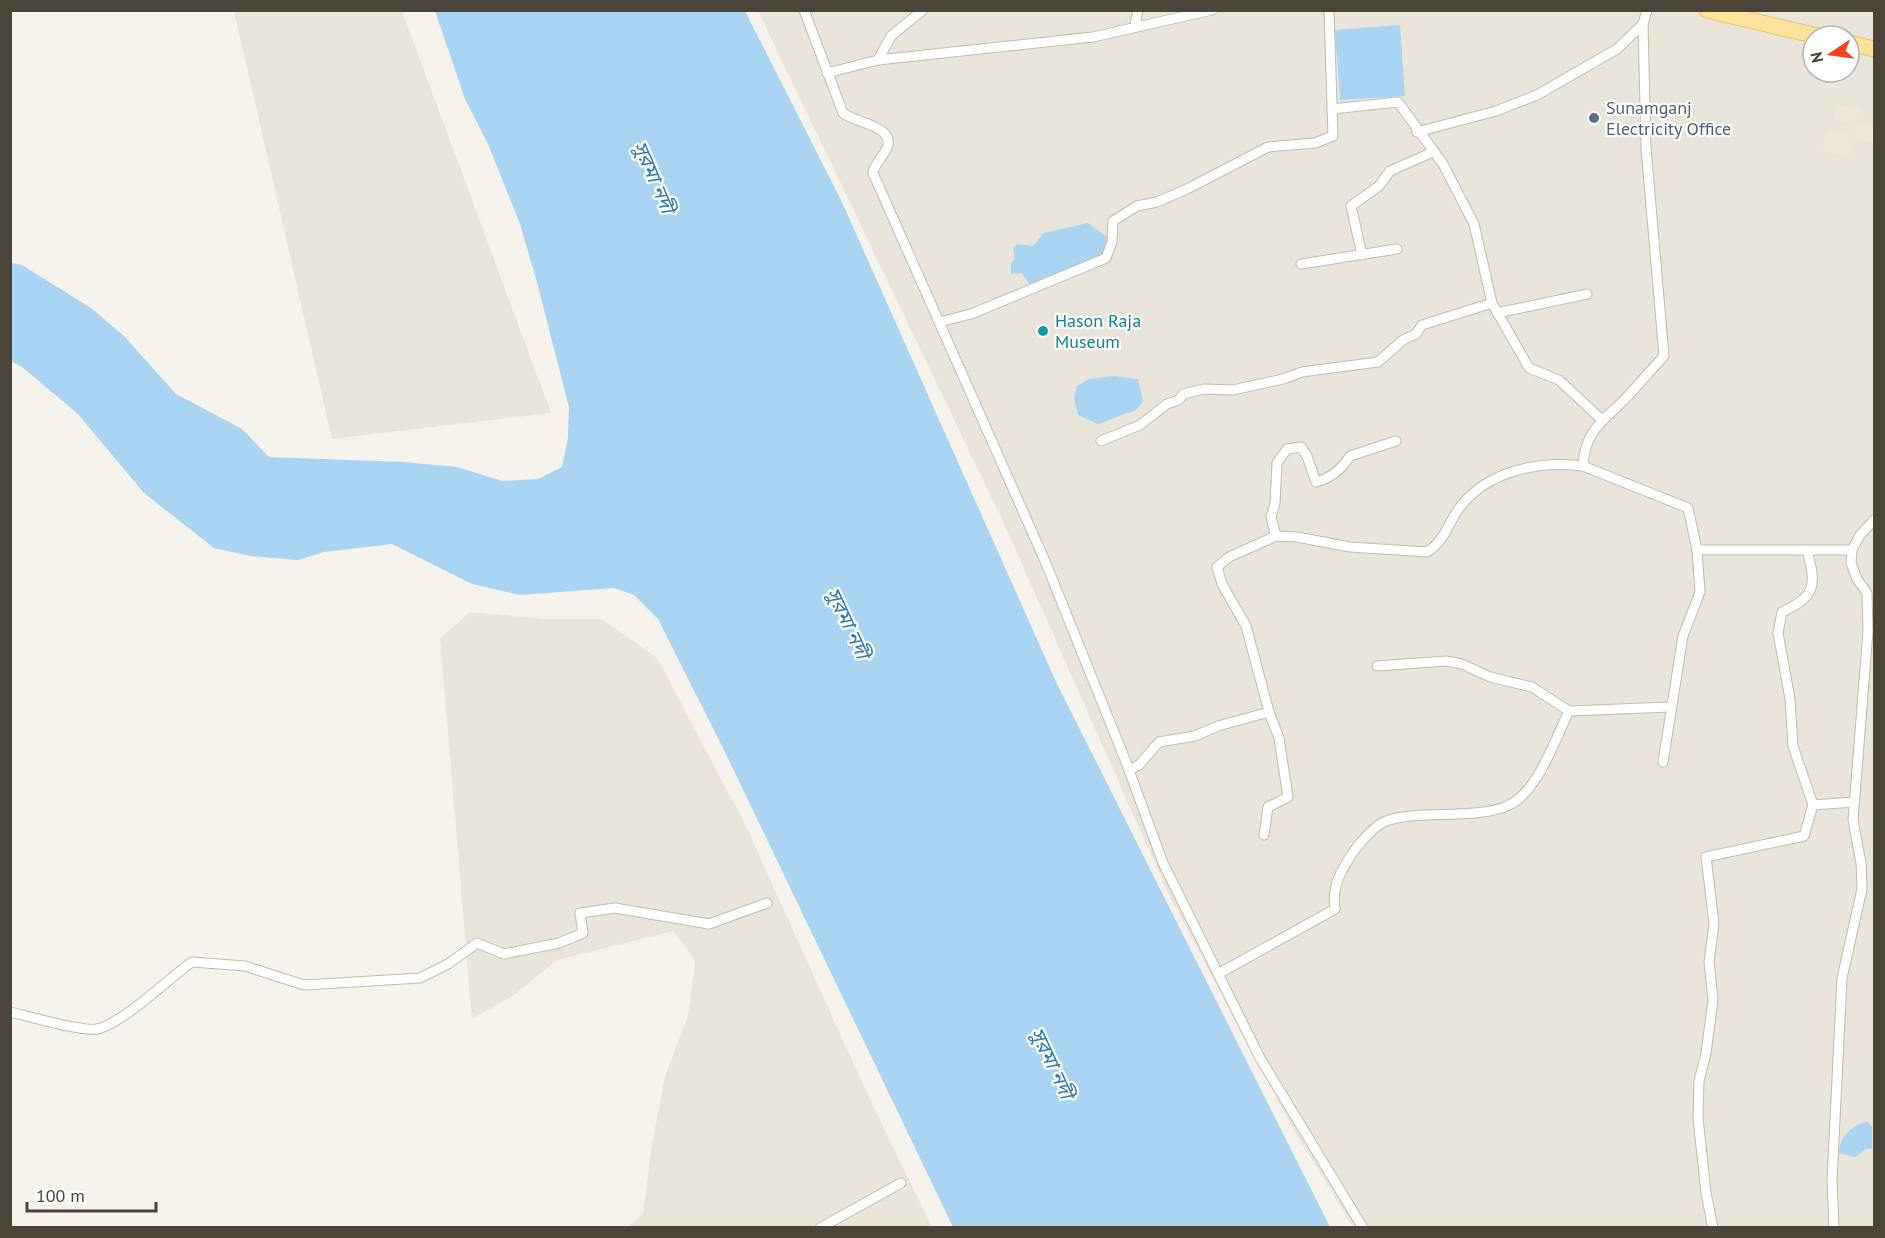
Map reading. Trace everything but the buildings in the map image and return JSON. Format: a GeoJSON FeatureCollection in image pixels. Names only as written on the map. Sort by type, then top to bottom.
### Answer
{"type":"FeatureCollection","features":[{"type":"Feature","properties":{"kind":"main road"},"geometry":{"type":"LineString","coordinates":[[1707,10],[1801,32]]}},
{"type":"Feature","properties":{"kind":"street"},"geometry":{"type":"LineString","coordinates":[[804,10],[843,113],[883,132],[887,138],[888,146],[873,173],[1045,561],[1129,770],[1162,863],[1260,1058],[1363,1227]]}},
{"type":"Feature","properties":{"kind":"street"},"geometry":{"type":"LineString","coordinates":[[878,60],[891,36],[922,10]]}},
{"type":"Feature","properties":{"kind":"street"},"geometry":{"type":"LineString","coordinates":[[1136,26],[1138,10]]}},
{"type":"Feature","properties":{"kind":"street"},"geometry":{"type":"LineString","coordinates":[[827,73],[878,60],[1093,37],[1136,26],[1194,16],[1212,10]]}},
{"type":"Feature","properties":{"kind":"street"},"geometry":{"type":"LineString","coordinates":[[939,322],[970,314],[1106,258],[1112,242],[1113,221],[1137,206],[1157,202],[1187,189],[1268,147],[1315,143],[1333,136],[1329,10]]}},
{"type":"Feature","properties":{"kind":"street"},"geometry":{"type":"LineString","coordinates":[[1583,466],[1592,432],[1601,419],[1625,399],[1664,356],[1646,148],[1643,24],[1647,10]]}},
{"type":"Feature","properties":{"kind":"street"},"geometry":{"type":"LineString","coordinates":[[1417,132],[1496,111],[1537,95],[1617,49],[1643,24]]}},
{"type":"Feature","properties":{"kind":"street"},"geometry":{"type":"LineString","coordinates":[[1332,109],[1398,102],[1417,132],[1443,164],[1474,224],[1492,303],[1529,368],[1559,380],[1601,419]]}},
{"type":"Feature","properties":{"kind":"street"},"geometry":{"type":"LineString","coordinates":[[1362,255],[1351,206],[1379,186],[1395,168],[1434,152]]}},
{"type":"Feature","properties":{"kind":"street"},"geometry":{"type":"LineString","coordinates":[[1301,264],[1397,249]]}},
{"type":"Feature","properties":{"kind":"street"},"geometry":{"type":"LineString","coordinates":[[1497,313],[1587,294]]}},
{"type":"Feature","properties":{"kind":"street"},"geometry":{"type":"LineString","coordinates":[[1101,441],[1140,425],[1155,412],[1179,400],[1183,394],[1204,389],[1233,390],[1283,379],[1302,372],[1378,362],[1403,340],[1416,334],[1422,325],[1492,303]]}},
{"type":"Feature","properties":{"kind":"street"},"geometry":{"type":"LineString","coordinates":[[1276,536],[1271,517],[1275,503],[1277,463],[1287,449],[1301,447],[1307,456],[1316,482],[1325,479],[1344,466],[1350,456],[1396,441]]}},
{"type":"Feature","properties":{"kind":"street"},"geometry":{"type":"LineString","coordinates":[[1264,835],[1268,807],[1288,797],[1279,738],[1269,712],[1246,626],[1222,584],[1217,567],[1229,556],[1276,536],[1297,537],[1350,547],[1427,552],[1444,536],[1460,508],[1480,487],[1515,469],[1569,464],[1583,466],[1686,506],[1697,550],[1700,592],[1683,636],[1663,762]]}},
{"type":"Feature","properties":{"kind":"street"},"geometry":{"type":"LineString","coordinates":[[1834,1227],[1833,1146],[1842,978],[1862,889],[1861,863],[1853,820],[1868,631],[1867,593],[1857,579],[1851,563],[1852,550],[1860,535],[1875,520]]}},
{"type":"Feature","properties":{"kind":"street"},"geometry":{"type":"LineString","coordinates":[[1697,550],[1852,550]]}},
{"type":"Feature","properties":{"kind":"street"},"geometry":{"type":"LineString","coordinates":[[1713,1227],[1706,1193],[1698,1118],[1698,1082],[1706,1053],[1713,1000],[1709,962],[1714,923],[1706,857],[1804,836],[1813,805],[1799,758],[1793,746],[1790,699],[1778,633],[1782,612],[1806,599],[1814,581],[1807,550]]}},
{"type":"Feature","properties":{"kind":"street"},"geometry":{"type":"LineString","coordinates":[[1377,666],[1446,661],[1462,664],[1490,677],[1532,687],[1569,711],[1670,707]]}},
{"type":"Feature","properties":{"kind":"street"},"geometry":{"type":"LineString","coordinates":[[1218,974],[1335,909],[1333,898],[1338,876],[1352,852],[1381,823],[1407,818],[1476,815],[1509,806],[1524,794],[1541,771],[1569,711]]}},
{"type":"Feature","properties":{"kind":"street"},"geometry":{"type":"LineString","coordinates":[[1129,770],[1139,765],[1159,742],[1195,736],[1218,726],[1269,712]]}},
{"type":"Feature","properties":{"kind":"street"},"geometry":{"type":"LineString","coordinates":[[1813,805],[1854,802]]}},
{"type":"Feature","properties":{"kind":"street"},"geometry":{"type":"LineString","coordinates":[[10,1012],[46,1021],[97,1029],[130,1011],[192,962],[245,966],[304,985],[420,978],[448,964],[477,943],[504,954],[567,940],[583,933],[580,913],[615,908],[709,924],[766,903]]}},
{"type":"Feature","properties":{"kind":"street"},"geometry":{"type":"LineString","coordinates":[[820,1227],[902,1183]]}},
{"type":"Feature","properties":{"kind":"shaded area"},"geometry":{"type":"Polygon","coordinates":[[[234,11],[402,11],[551,413],[332,439],[234,11]]]}},
{"type":"Feature","properties":{"kind":"shaded area"},"geometry":{"type":"Polygon","coordinates":[[[758,11],[1874,11],[1874,1227],[1353,1227],[1293,1129],[1169,895],[1006,528],[758,11]]]}},
{"type":"Feature","properties":{"kind":"shaded area"},"geometry":{"type":"Polygon","coordinates":[[[1838,104],[1859,109],[1857,120],[1874,125],[1874,144],[1853,139],[1849,158],[1822,151],[1827,129],[1851,134],[1853,124],[1834,120],[1838,104]]]}},
{"type":"Feature","properties":{"kind":"shaded area"},"geometry":{"type":"Polygon","coordinates":[[[470,612],[545,619],[602,619],[657,658],[746,826],[864,1087],[932,1227],[627,1227],[643,1214],[652,1144],[665,1077],[689,1013],[695,960],[673,931],[557,960],[514,995],[472,1019],[440,639],[470,612]]]}},
{"type":"Feature","properties":{"kind":"water","name":"সুরমা নদী"},"geometry":{"type":"Polygon","coordinates":[[[435,11],[745,11],[841,200],[1057,684],[1330,1227],[953,1227],[724,750],[658,619],[634,595],[614,588],[520,595],[472,584],[392,544],[324,552],[298,560],[250,556],[214,548],[144,493],[78,414],[22,367],[11,361],[11,263],[22,265],[91,308],[124,336],[176,394],[242,429],[269,457],[403,462],[457,467],[502,481],[538,479],[562,467],[568,438],[569,407],[536,279],[520,224],[488,144],[465,99],[435,11]]]}},
{"type":"Feature","properties":{"kind":"water"},"geometry":{"type":"Polygon","coordinates":[[[1400,25],[1405,96],[1340,100],[1335,30],[1400,25]]]}},
{"type":"Feature","properties":{"kind":"water"},"geometry":{"type":"Polygon","coordinates":[[[1088,223],[1107,237],[1103,258],[1030,285],[1022,273],[1011,274],[1011,263],[1015,259],[1013,249],[1017,244],[1033,246],[1044,233],[1088,223]]]}},
{"type":"Feature","properties":{"kind":"water"},"geometry":{"type":"Polygon","coordinates":[[[1115,376],[1138,379],[1143,401],[1136,410],[1098,424],[1078,415],[1074,398],[1077,386],[1089,379],[1115,376]]]}},
{"type":"Feature","properties":{"kind":"water"},"geometry":{"type":"Polygon","coordinates":[[[1867,1121],[1872,1127],[1872,1149],[1866,1149],[1855,1157],[1839,1153],[1841,1142],[1848,1132],[1867,1121]]]}},
{"type":"Feature","properties":{"kind":"place","name":"Sunamganj Electricity Office"},"geometry":{"type":"Point","coordinates":[1594,118]}},
{"type":"Feature","properties":{"kind":"place","name":"Hason Raja Museum"},"geometry":{"type":"Point","coordinates":[1043,331]}}]}
